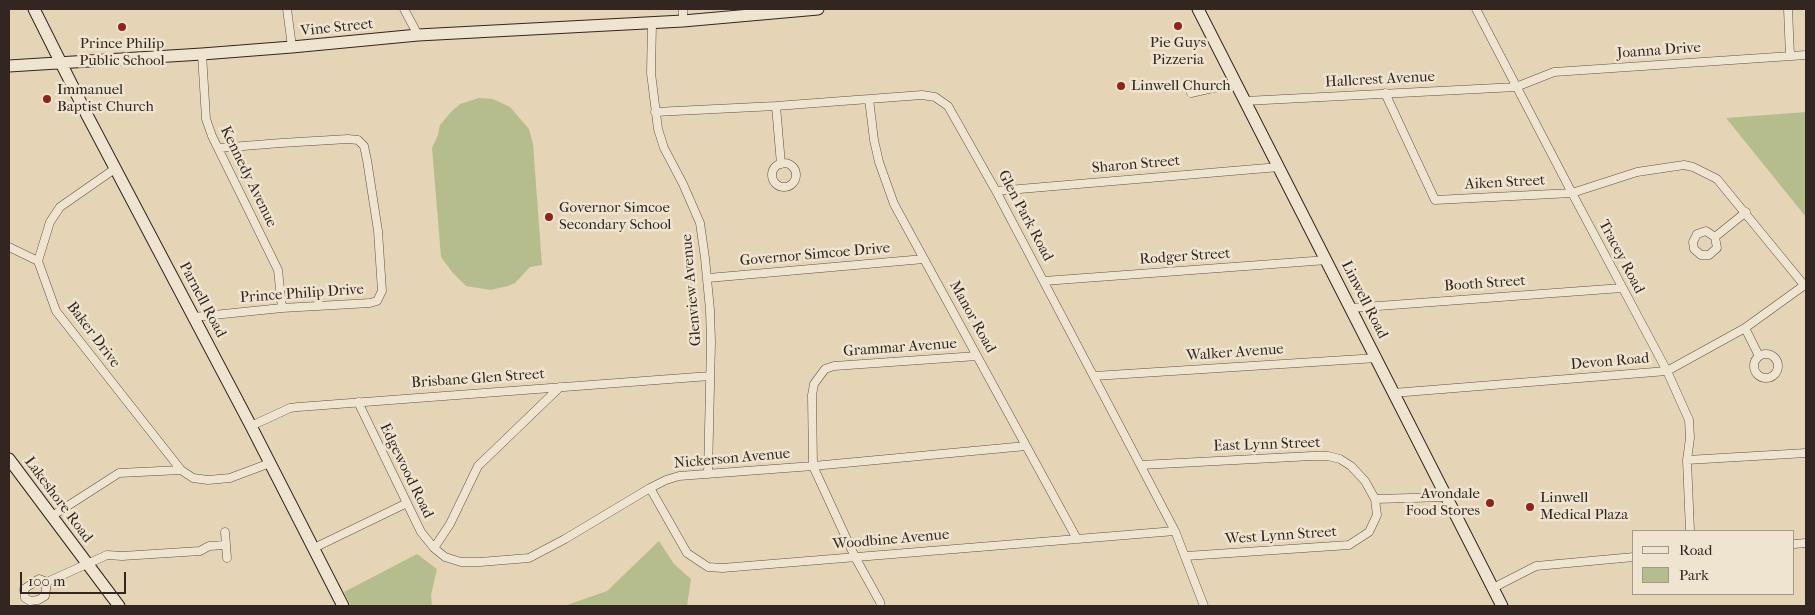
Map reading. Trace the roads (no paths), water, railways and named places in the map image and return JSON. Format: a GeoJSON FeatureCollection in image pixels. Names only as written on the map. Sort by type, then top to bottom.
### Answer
{"type":"FeatureCollection","features":[{"type":"Feature","properties":{"kind":"street","name":"Parnell Road"},"geometry":{"type":"LineString","coordinates":[[34,9],[343,606]]}},
{"type":"Feature","properties":{"kind":"street"},"geometry":{"type":"LineString","coordinates":[[287,9],[292,48]]}},
{"type":"Feature","properties":{"kind":"street"},"geometry":{"type":"LineString","coordinates":[[404,9],[418,34]]}},
{"type":"Feature","properties":{"kind":"street"},"geometry":{"type":"LineString","coordinates":[[683,9],[683,21]]}},
{"type":"Feature","properties":{"kind":"street","name":"Vine Street"},"geometry":{"type":"LineString","coordinates":[[9,66],[292,48],[418,34],[652,23],[818,9]]}},
{"type":"Feature","properties":{"kind":"street","name":"Linwell Road"},"geometry":{"type":"LineString","coordinates":[[1198,9],[1502,606]]}},
{"type":"Feature","properties":{"kind":"street","name":"Tracey Road"},"geometry":{"type":"LineString","coordinates":[[1476,9],[1667,371],[1689,420],[1690,438],[1687,460],[1690,530]]}},
{"type":"Feature","properties":{"kind":"street"},"geometry":{"type":"LineString","coordinates":[[1788,9],[1790,56]]}},
{"type":"Feature","properties":{"kind":"street","name":"Glenview Avenue"},"geometry":{"type":"LineString","coordinates":[[652,23],[651,73],[658,129],[664,148],[683,184],[700,223],[708,278],[710,310],[708,474]]}},
{"type":"Feature","properties":{"kind":"street","name":"Kennedy Avenue"},"geometry":{"type":"LineString","coordinates":[[202,54],[206,119],[212,136],[278,270],[282,308]]}},
{"type":"Feature","properties":{"kind":"street","name":"Joanna Drive"},"geometry":{"type":"LineString","coordinates":[[1516,87],[1554,72],[1806,55]]}},
{"type":"Feature","properties":{"kind":"street"},"geometry":{"type":"LineString","coordinates":[[1191,93],[1235,83]]}},
{"type":"Feature","properties":{"kind":"street","name":"Hallcrest Avenue"},"geometry":{"type":"LineString","coordinates":[[1245,100],[1516,87]]}},
{"type":"Feature","properties":{"kind":"street","name":"Aiken Street"},"geometry":{"type":"LineString","coordinates":[[1385,93],[1435,200],[1572,194],[1637,172],[1684,165],[1693,167],[1717,179],[1805,284]]}},
{"type":"Feature","properties":{"kind":"street","name":"Glen Park Road"},"geometry":{"type":"LineString","coordinates":[[655,112],[776,106],[922,95],[935,97],[948,106],[996,191],[1175,531],[1204,606]]}},
{"type":"Feature","properties":{"kind":"street","name":"Manor Road"},"geometry":{"type":"LineString","coordinates":[[870,100],[874,140],[887,187],[894,204],[1078,539]]}},
{"type":"Feature","properties":{"kind":"street"},"geometry":{"type":"LineString","coordinates":[[776,106],[781,164]]}},
{"type":"Feature","properties":{"kind":"street","name":"Prince Philip Drive"},"geometry":{"type":"LineString","coordinates":[[194,316],[370,303],[377,301],[382,291],[378,230],[364,146],[358,140],[348,139],[218,148]]}},
{"type":"Feature","properties":{"kind":"street","name":"Sharon Street"},"geometry":{"type":"LineString","coordinates":[[996,191],[1279,167]]}},
{"type":"Feature","properties":{"kind":"street"},"geometry":{"type":"LineString","coordinates":[[9,248],[38,261],[50,222],[60,207],[116,168]]}},
{"type":"Feature","properties":{"kind":"street"},"geometry":{"type":"LineString","coordinates":[[1715,237],[1746,212]]}},
{"type":"Feature","properties":{"kind":"street","name":"Governor Simcoe Drive"},"geometry":{"type":"LineString","coordinates":[[708,278],[924,258]]}},
{"type":"Feature","properties":{"kind":"street","name":"Rodger Street"},"geometry":{"type":"LineString","coordinates":[[1044,281],[1327,260]]}},
{"type":"Feature","properties":{"kind":"street","name":"Baker Drive"},"geometry":{"type":"LineString","coordinates":[[38,261],[56,311],[181,470]]}},
{"type":"Feature","properties":{"kind":"street","name":"Devon Road"},"geometry":{"type":"LineString","coordinates":[[1392,393],[1667,371],[1745,328],[1805,284]]}},
{"type":"Feature","properties":{"kind":"street","name":"Booth Street"},"geometry":{"type":"LineString","coordinates":[[1351,308],[1622,288]]}},
{"type":"Feature","properties":{"kind":"street"},"geometry":{"type":"LineString","coordinates":[[1745,328],[1760,356]]}},
{"type":"Feature","properties":{"kind":"street","name":"Grammar Avenue"},"geometry":{"type":"LineString","coordinates":[[812,466],[812,395],[814,384],[825,369],[834,366],[977,356]]}},
{"type":"Feature","properties":{"kind":"street","name":"Walker Avenue"},"geometry":{"type":"LineString","coordinates":[[1094,376],[1376,358]]}},
{"type":"Feature","properties":{"kind":"street","name":"Brisbane Glen Street"},"geometry":{"type":"LineString","coordinates":[[251,426],[290,408],[710,376]]}},
{"type":"Feature","properties":{"kind":"street"},"geometry":{"type":"LineString","coordinates":[[434,548],[450,524],[478,466],[560,386]]}},
{"type":"Feature","properties":{"kind":"street","name":"Edgewood Road"},"geometry":{"type":"LineString","coordinates":[[358,402],[421,532],[434,548]]}},
{"type":"Feature","properties":{"kind":"street","name":"Nickerson Avenue"},"geometry":{"type":"LineString","coordinates":[[434,548],[445,557],[460,562],[529,558],[565,539],[650,488],[679,476],[1026,446]]}},
{"type":"Feature","properties":{"kind":"street"},"geometry":{"type":"LineString","coordinates":[[1687,460],[1806,453]]}},
{"type":"Feature","properties":{"kind":"street","name":"East Lynn Street"},"geometry":{"type":"LineString","coordinates":[[1141,466],[1328,456],[1351,466],[1365,481],[1375,499]]}},
{"type":"Feature","properties":{"kind":"street","name":"Lakeshore Road"},"geometry":{"type":"LineString","coordinates":[[9,460],[119,606]]}},
{"type":"Feature","properties":{"kind":"street"},"geometry":{"type":"LineString","coordinates":[[52,516],[120,473],[181,470],[193,478],[208,480],[230,478],[270,462]]}},
{"type":"Feature","properties":{"kind":"street"},"geometry":{"type":"LineString","coordinates":[[812,466],[855,557],[881,606]]}},
{"type":"Feature","properties":{"kind":"street","name":"Woodbine Avenue"},"geometry":{"type":"LineString","coordinates":[[650,488],[687,553],[708,567],[722,568],[1175,531]]}},
{"type":"Feature","properties":{"kind":"street"},"geometry":{"type":"LineString","coordinates":[[1375,499],[1447,497]]}},
{"type":"Feature","properties":{"kind":"street","name":"West Lynn Street"},"geometry":{"type":"LineString","coordinates":[[1186,556],[1349,545],[1369,532],[1377,515],[1375,499]]}},
{"type":"Feature","properties":{"kind":"street"},"geometry":{"type":"LineString","coordinates":[[314,548],[407,503]]}},
{"type":"Feature","properties":{"kind":"street"},"geometry":{"type":"LineString","coordinates":[[225,532],[227,558]]}},
{"type":"Feature","properties":{"kind":"street"},"geometry":{"type":"LineString","coordinates":[[47,582],[106,555],[122,556],[200,551],[210,546],[226,544]]}},
{"type":"Feature","properties":{"kind":"street"},"geometry":{"type":"LineString","coordinates":[[1492,588],[1536,566],[1632,557]]}},
{"type":"Feature","properties":{"kind":"place","name":"Pie Guys Pizzeria"},"geometry":{"type":"Point","coordinates":[1178,26]}},
{"type":"Feature","properties":{"kind":"place","name":"Prince Philip Public School"},"geometry":{"type":"Point","coordinates":[122,27]}},
{"type":"Feature","properties":{"kind":"place","name":"Linwell Church"},"geometry":{"type":"Point","coordinates":[1121,86]}},
{"type":"Feature","properties":{"kind":"place","name":"Immanuel Baptist Church"},"geometry":{"type":"Point","coordinates":[47,99]}},
{"type":"Feature","properties":{"kind":"place","name":"Governor Simcoe Secondary School"},"geometry":{"type":"Point","coordinates":[549,217]}},
{"type":"Feature","properties":{"kind":"place","name":"Avondale Food Stores"},"geometry":{"type":"Point","coordinates":[1490,503]}},
{"type":"Feature","properties":{"kind":"place","name":"Linwell Medical Plaza"},"geometry":{"type":"Point","coordinates":[1530,507]}}]}
